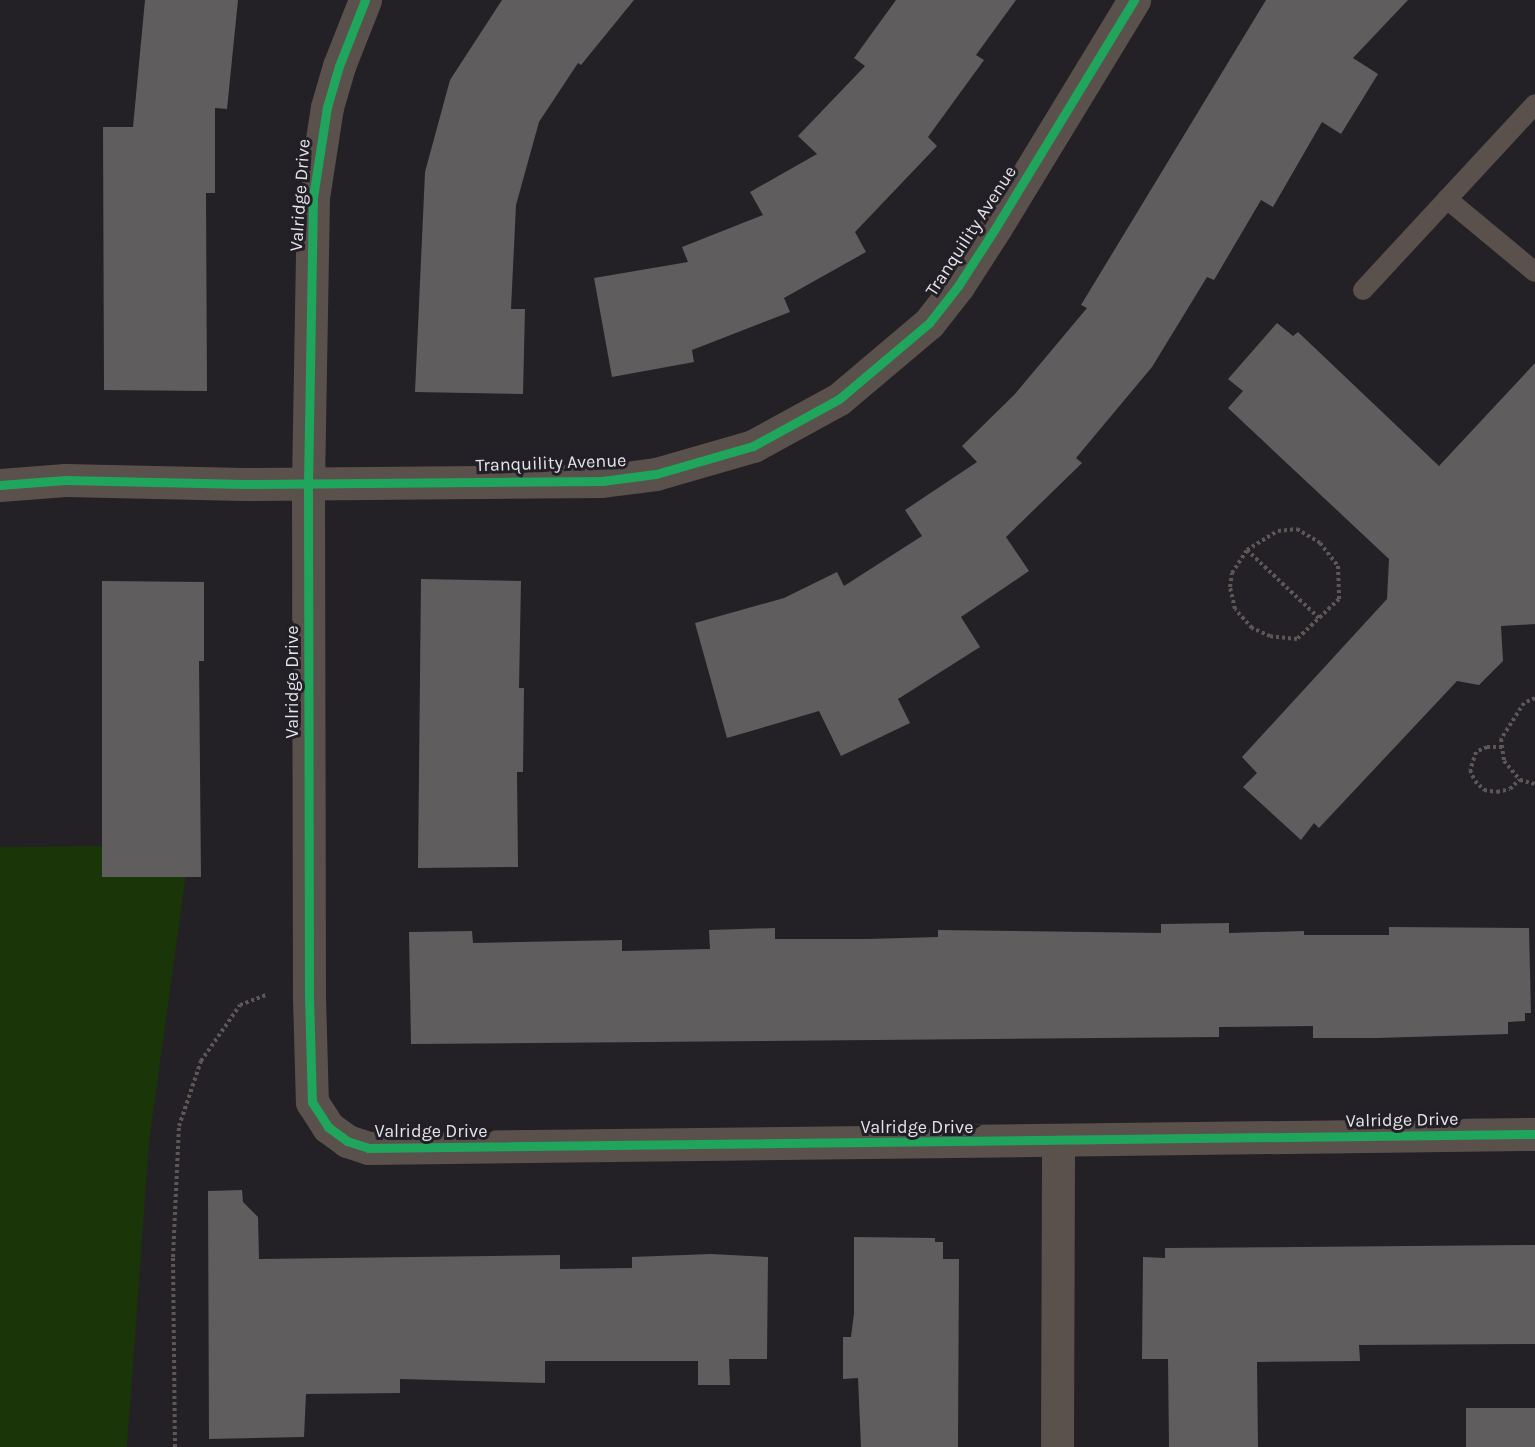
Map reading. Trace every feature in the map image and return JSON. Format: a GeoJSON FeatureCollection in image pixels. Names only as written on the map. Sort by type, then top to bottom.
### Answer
{"type":"FeatureCollection","features":[{"type":"Feature","properties":{"kind":"street","name":"Valridge Drive"},"geometry":{"type":"LineString","coordinates":[[365,0],[339,66],[320,139],[313,196],[308,484],[312,1102],[328,1127],[347,1141],[368,1148],[1058,1143],[1535,1134]]}},
{"type":"Feature","properties":{"kind":"street","name":"Tranquility Avenue"},"geometry":{"type":"LineString","coordinates":[[0,485],[64,480],[308,484],[613,480],[656,474],[753,446],[794,427],[839,399],[903,348],[958,286],[1134,0]]}},
{"type":"Feature","properties":{"kind":"street"},"geometry":{"type":"LineString","coordinates":[[1058,1143],[1058,1447]]}},
{"type":"Feature","properties":{"kind":"lane"},"geometry":{"type":"LineString","coordinates":[[1363,290],[1535,104]]}},
{"type":"Feature","properties":{"kind":"lane"},"geometry":{"type":"LineString","coordinates":[[1447,199],[1535,272]]}},
{"type":"Feature","properties":{"kind":"path"},"geometry":{"type":"LineString","coordinates":[[1297,530],[1320,543],[1338,566],[1338,599],[1318,618],[1297,639],[1270,636],[1252,628],[1235,609],[1230,587],[1232,573],[1247,550],[1278,531],[1297,530]]}},
{"type":"Feature","properties":{"kind":"path"},"geometry":{"type":"LineString","coordinates":[[1247,550],[1318,618]]}},
{"type":"Feature","properties":{"kind":"path"},"geometry":{"type":"LineString","coordinates":[[1535,698],[1524,703],[1500,739],[1504,760],[1520,780],[1535,784]]}},
{"type":"Feature","properties":{"kind":"path"},"geometry":{"type":"LineString","coordinates":[[1502,747],[1487,747],[1476,752],[1470,770],[1475,781],[1484,790],[1497,792],[1510,789],[1520,780]]}},
{"type":"Feature","properties":{"kind":"path"},"geometry":{"type":"LineString","coordinates":[[175,1447],[173,1257],[179,1126],[201,1061],[240,1005],[266,995]]}},
{"type":"Feature","properties":{"kind":"green space"},"geometry":{"type":"Polygon","coordinates":[[[190,845],[149,1142],[127,1447],[0,1447],[0,847],[190,845]]]}},
{"type":"Feature","properties":{"kind":"building"},"geometry":{"type":"Polygon","coordinates":[[[145,0],[238,0],[227,109],[215,108],[215,193],[206,193],[207,391],[104,390],[103,127],[133,127],[145,0]]]}},
{"type":"Feature","properties":{"kind":"building"},"geometry":{"type":"Polygon","coordinates":[[[502,0],[634,0],[581,65],[578,63],[539,122],[516,205],[511,309],[525,309],[523,394],[415,392],[425,172],[450,80],[502,0]]]}},
{"type":"Feature","properties":{"kind":"building"},"geometry":{"type":"Polygon","coordinates":[[[896,0],[1016,0],[976,55],[984,60],[928,137],[937,146],[855,232],[866,252],[784,298],[790,312],[692,350],[694,362],[612,377],[594,278],[688,262],[682,247],[763,215],[750,192],[817,154],[798,136],[865,66],[854,58],[896,0]]]}},
{"type":"Feature","properties":{"kind":"building"},"geometry":{"type":"Polygon","coordinates":[[[1266,0],[1408,0],[1353,58],[1378,74],[1341,134],[1322,122],[1273,207],[1261,200],[1214,280],[1207,277],[1152,367],[1076,458],[1082,463],[1006,537],[1029,571],[961,617],[980,647],[898,699],[910,723],[841,756],[819,711],[727,738],[695,623],[784,598],[837,572],[844,586],[922,536],[905,510],[977,462],[962,446],[1015,394],[1087,308],[1081,305],[1266,0]]]}},
{"type":"Feature","properties":{"kind":"building"},"geometry":{"type":"Polygon","coordinates":[[[1277,323],[1293,336],[1298,332],[1439,466],[1535,363],[1535,624],[1501,626],[1503,661],[1479,685],[1457,681],[1319,828],[1314,823],[1301,840],[1243,787],[1257,773],[1242,757],[1387,599],[1389,559],[1228,408],[1243,391],[1228,379],[1277,323]]]}},
{"type":"Feature","properties":{"kind":"building"},"geometry":{"type":"Polygon","coordinates":[[[421,579],[521,581],[519,688],[524,688],[523,772],[517,772],[518,867],[418,868],[421,579]]]}},
{"type":"Feature","properties":{"kind":"building"},"geometry":{"type":"Polygon","coordinates":[[[102,581],[204,582],[204,661],[199,661],[201,877],[102,877],[102,581]]]}},
{"type":"Feature","properties":{"kind":"building"},"geometry":{"type":"Polygon","coordinates":[[[1229,923],[1229,933],[1304,931],[1304,935],[1389,935],[1389,927],[1529,928],[1531,1013],[1525,1013],[1525,1021],[1508,1022],[1508,1034],[1377,1038],[1313,1038],[1313,1026],[1219,1027],[1219,1037],[411,1044],[409,932],[472,931],[473,943],[622,940],[622,951],[710,949],[709,930],[775,928],[775,939],[867,939],[938,937],[938,930],[1161,933],[1161,924],[1229,923]]]}},
{"type":"Feature","properties":{"kind":"building"},"geometry":{"type":"Polygon","coordinates":[[[242,1190],[243,1202],[258,1217],[259,1259],[560,1255],[560,1269],[632,1268],[632,1257],[711,1254],[768,1257],[767,1359],[729,1359],[730,1385],[698,1385],[698,1361],[545,1361],[545,1383],[400,1379],[400,1393],[306,1394],[304,1437],[209,1439],[208,1191],[242,1190]]]}},
{"type":"Feature","properties":{"kind":"building"},"geometry":{"type":"Polygon","coordinates":[[[854,1237],[935,1238],[935,1242],[943,1242],[943,1259],[959,1259],[958,1447],[861,1447],[858,1378],[843,1379],[843,1337],[851,1337],[854,1313],[854,1237]]]}},
{"type":"Feature","properties":{"kind":"building"},"geometry":{"type":"Polygon","coordinates":[[[1535,1245],[1535,1344],[1359,1345],[1360,1361],[1257,1362],[1258,1447],[1169,1447],[1168,1359],[1142,1359],[1143,1257],[1165,1258],[1165,1248],[1535,1245]]]}},
{"type":"Feature","properties":{"kind":"building"},"geometry":{"type":"Polygon","coordinates":[[[1466,1408],[1535,1408],[1535,1447],[1466,1447],[1466,1408]]]}},
{"type":"Feature","properties":{"kind":"cycle path"},"geometry":{"type":"LineString","coordinates":[[365,0],[339,66],[327,107],[313,197],[308,484],[309,997],[312,1102],[328,1127],[347,1141],[368,1148],[1535,1134]]}},
{"type":"Feature","properties":{"kind":"cycle path"},"geometry":{"type":"LineString","coordinates":[[0,485],[65,480],[244,484],[602,481],[656,474],[753,446],[839,399],[929,323],[958,286],[996,227],[1134,0]]}}]}
